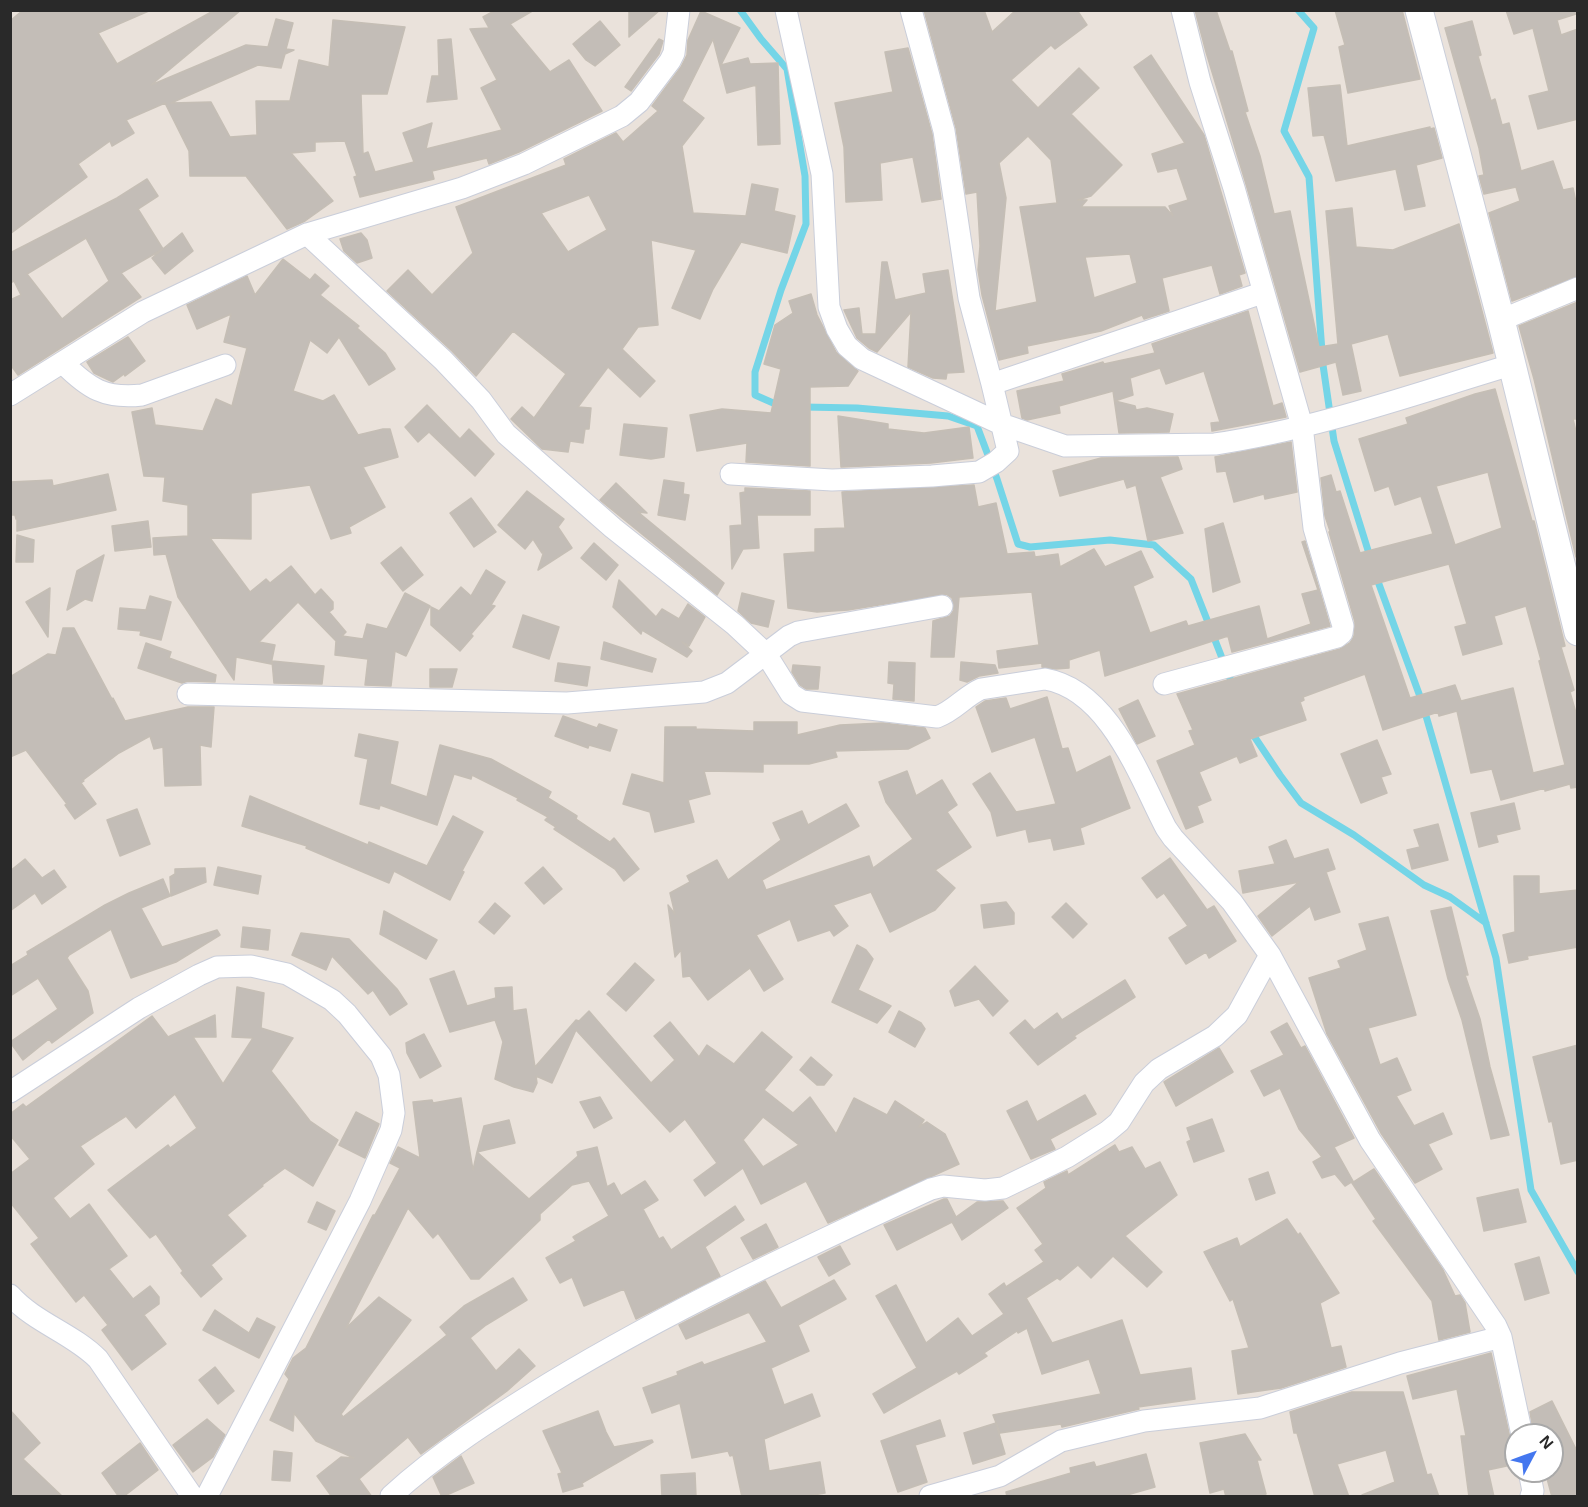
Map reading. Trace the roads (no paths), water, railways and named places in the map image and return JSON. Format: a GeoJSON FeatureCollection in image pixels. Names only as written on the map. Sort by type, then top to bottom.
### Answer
{"type":"FeatureCollection","features":[{"type":"Feature","properties":{"kind":"street"},"geometry":{"type":"LineString","coordinates":[[10,395],[143,312],[307,234],[462,188],[524,164],[622,116],[639,102],[670,61],[674,53],[679,10]]}},
{"type":"Feature","properties":{"kind":"street"},"geometry":{"type":"LineString","coordinates":[[786,10],[819,155],[829,307],[837,329],[847,346],[861,359],[1001,424],[1065,446],[1215,444],[1309,424],[1511,365]]}},
{"type":"Feature","properties":{"kind":"street"},"geometry":{"type":"LineString","coordinates":[[731,474],[832,480],[932,476],[979,472],[992,465],[1008,451],[969,298],[944,131],[911,10]]}},
{"type":"Feature","properties":{"kind":"street"},"geometry":{"type":"LineString","coordinates":[[1164,684],[1337,637],[1342,633],[1343,626],[1314,528],[1309,424],[1263,293],[1234,188],[1200,82],[1182,10]]}},
{"type":"Feature","properties":{"kind":"street"},"geometry":{"type":"LineString","coordinates":[[1419,10],[1511,365],[1572,584],[1578,632]]}},
{"type":"Feature","properties":{"kind":"street"},"geometry":{"type":"LineString","coordinates":[[307,234],[443,360],[481,400],[506,434],[613,528],[735,625],[766,654],[791,694],[802,701],[937,717],[948,713],[981,689],[1045,679],[1054,680],[1076,690],[1116,731],[1166,828],[1232,902],[1270,955],[1370,1140],[1482,1304],[1501,1337],[1519,1423]]}},
{"type":"Feature","properties":{"kind":"street"},"geometry":{"type":"LineString","coordinates":[[1501,320],[1578,288]]}},
{"type":"Feature","properties":{"kind":"street"},"geometry":{"type":"LineString","coordinates":[[992,384],[1263,293]]}},
{"type":"Feature","properties":{"kind":"street"},"geometry":{"type":"LineString","coordinates":[[63,363],[81,381],[102,393],[133,396],[142,395],[225,364]]}},
{"type":"Feature","properties":{"kind":"street"},"geometry":{"type":"LineString","coordinates":[[188,694],[567,703],[705,692],[727,683],[789,636],[798,632],[942,606]]}},
{"type":"Feature","properties":{"kind":"street"},"geometry":{"type":"LineString","coordinates":[[391,1497],[424,1467],[520,1402],[596,1356],[785,1257],[931,1189],[943,1186],[986,1190],[1003,1188],[1067,1157],[1119,1122],[1144,1083],[1159,1069],[1215,1035],[1237,1015],[1270,955]]}},
{"type":"Feature","properties":{"kind":"street"},"geometry":{"type":"LineString","coordinates":[[10,1092],[139,1008],[217,967],[251,966],[287,974],[332,1000],[347,1014],[381,1056],[389,1075],[394,1113],[391,1130],[360,1201],[207,1497]]}},
{"type":"Feature","properties":{"kind":"street"},"geometry":{"type":"LineString","coordinates":[[10,1295],[30,1314],[86,1347],[98,1359],[192,1497]]}},
{"type":"Feature","properties":{"kind":"street"},"geometry":{"type":"LineString","coordinates":[[930,1497],[1000,1476],[1061,1441],[1144,1421],[1260,1408],[1400,1362],[1501,1337]]}},
{"type":"Feature","properties":{"kind":"waterway"},"geometry":{"type":"LineString","coordinates":[[740,10],[787,69],[805,176],[806,224],[781,290],[755,372],[755,395],[780,406]]}},
{"type":"Feature","properties":{"kind":"waterway"},"geometry":{"type":"LineString","coordinates":[[1298,10],[1314,28],[1284,131],[1309,177],[1323,365],[1334,441],[1371,560]]}},
{"type":"Feature","properties":{"kind":"waterway"},"geometry":{"type":"LineString","coordinates":[[803,407],[857,408],[948,416],[977,426],[1018,544],[1030,547],[1110,540],[1154,545],[1191,579],[1233,686]]}},
{"type":"Feature","properties":{"kind":"waterway"},"geometry":{"type":"LineString","coordinates":[[1376,576],[1422,702],[1496,958],[1531,1190],[1578,1272]]}},
{"type":"Feature","properties":{"kind":"waterway"},"geometry":{"type":"LineString","coordinates":[[1250,730],[1301,803],[1354,835],[1424,885],[1450,897],[1486,923]]}}]}
